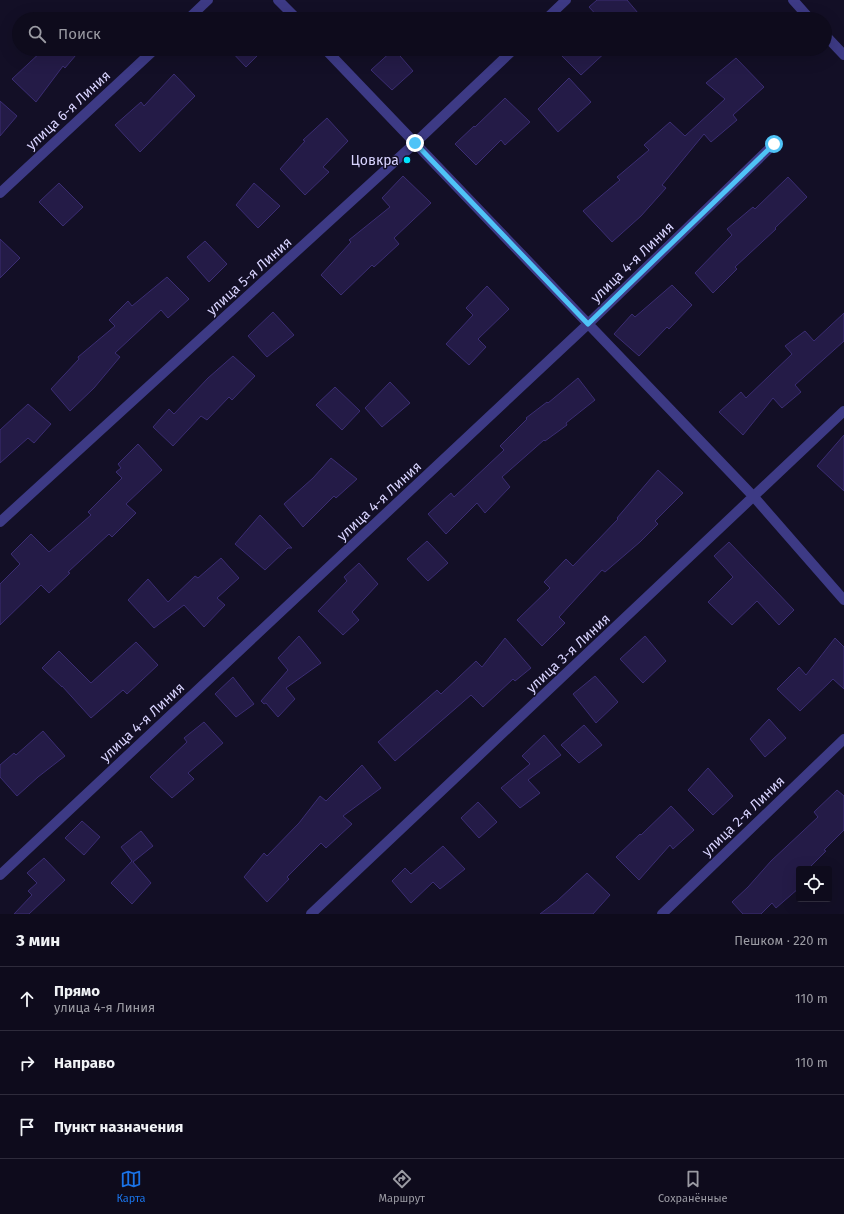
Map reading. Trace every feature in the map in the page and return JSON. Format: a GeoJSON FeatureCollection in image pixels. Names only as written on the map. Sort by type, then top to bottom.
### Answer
{"type":"FeatureCollection","features":[{"type":"Feature","properties":{"kind":"street"},"geometry":{"type":"LineString","coordinates":[[195,12],[208,0]]}},
{"type":"Feature","properties":{"kind":"street"},"geometry":{"type":"LineString","coordinates":[[278,0],[289,12]]}},
{"type":"Feature","properties":{"kind":"street"},"geometry":{"type":"LineString","coordinates":[[553,12],[566,0]]}},
{"type":"Feature","properties":{"kind":"street"},"geometry":{"type":"LineString","coordinates":[[799,2],[805,12]]}},
{"type":"Feature","properties":{"kind":"street"},"geometry":{"type":"LineString","coordinates":[[832,42],[844,55]]}},
{"type":"Feature","properties":{"kind":"street","name":"улица 6-я Линия"},"geometry":{"type":"LineString","coordinates":[[0,192],[147,56]]}},
{"type":"Feature","properties":{"kind":"street"},"geometry":{"type":"LineString","coordinates":[[332,56],[754,497],[844,600]]}},
{"type":"Feature","properties":{"kind":"street","name":"улица 5-я Линия"},"geometry":{"type":"LineString","coordinates":[[0,522],[415,143],[507,56]]}},
{"type":"Feature","properties":{"kind":"street","name":"улица 4-я Линия"},"geometry":{"type":"LineString","coordinates":[[0,875],[588,324],[774,144]]}},
{"type":"Feature","properties":{"kind":"street","name":"улица 3-я Линия"},"geometry":{"type":"LineString","coordinates":[[311,914],[844,411]]}},
{"type":"Feature","properties":{"kind":"street","name":"улица 2-я Линия"},"geometry":{"type":"LineString","coordinates":[[662,914],[844,739]]}},
{"type":"Feature","properties":{"kind":"building"},"geometry":{"type":"Polygon","coordinates":[[[597,0],[627,0],[637,12],[594,12],[589,7],[597,0]]]}},
{"type":"Feature","properties":{"kind":"building"},"geometry":{"type":"Polygon","coordinates":[[[37,56],[75,56],[65,68],[63,66],[36,102],[12,79],[37,56]]]}},
{"type":"Feature","properties":{"kind":"building"},"geometry":{"type":"Polygon","coordinates":[[[236,56],[257,56],[246,67],[236,56]]]}},
{"type":"Feature","properties":{"kind":"building"},"geometry":{"type":"Polygon","coordinates":[[[386,56],[400,56],[413,71],[392,90],[371,70],[386,56]]]}},
{"type":"Feature","properties":{"kind":"building"},"geometry":{"type":"Polygon","coordinates":[[[562,56],[601,56],[581,75],[562,56]]]}},
{"type":"Feature","properties":{"kind":"building"},"geometry":{"type":"Polygon","coordinates":[[[736,58],[764,87],[733,115],[737,120],[711,142],[704,134],[662,185],[666,188],[641,216],[612,242],[583,211],[620,180],[617,177],[649,150],[644,145],[670,122],[685,136],[725,99],[706,83],[736,58]]]}},
{"type":"Feature","properties":{"kind":"building"},"geometry":{"type":"Polygon","coordinates":[[[174,74],[195,96],[140,152],[115,125],[141,102],[144,106],[174,74]]]}},
{"type":"Feature","properties":{"kind":"building"},"geometry":{"type":"Polygon","coordinates":[[[569,78],[591,102],[558,132],[538,109],[569,78]]]}},
{"type":"Feature","properties":{"kind":"building"},"geometry":{"type":"Polygon","coordinates":[[[505,98],[530,122],[505,145],[501,140],[476,165],[455,144],[505,98]]]}},
{"type":"Feature","properties":{"kind":"building"},"geometry":{"type":"Polygon","coordinates":[[[0,101],[17,116],[0,136],[0,101]]]}},
{"type":"Feature","properties":{"kind":"building"},"geometry":{"type":"Polygon","coordinates":[[[327,118],[348,141],[323,167],[329,172],[305,195],[280,169],[305,141],[303,140],[327,118]]]}},
{"type":"Feature","properties":{"kind":"building"},"geometry":{"type":"Polygon","coordinates":[[[403,176],[431,203],[394,238],[399,244],[374,267],[372,265],[341,295],[321,275],[351,242],[349,240],[390,207],[382,198],[403,176]]]}},
{"type":"Feature","properties":{"kind":"building"},"geometry":{"type":"Polygon","coordinates":[[[788,177],[807,197],[775,228],[776,229],[735,267],[737,269],[713,293],[695,273],[732,235],[727,229],[753,207],[755,209],[788,177]]]}},
{"type":"Feature","properties":{"kind":"building"},"geometry":{"type":"Polygon","coordinates":[[[59,183],[83,207],[63,226],[39,202],[59,183]]]}},
{"type":"Feature","properties":{"kind":"building"},"geometry":{"type":"Polygon","coordinates":[[[254,183],[280,206],[258,228],[236,205],[254,183]]]}},
{"type":"Feature","properties":{"kind":"building"},"geometry":{"type":"Polygon","coordinates":[[[0,239],[20,258],[0,278],[0,239]]]}},
{"type":"Feature","properties":{"kind":"building"},"geometry":{"type":"Polygon","coordinates":[[[205,241],[227,264],[209,282],[187,257],[205,241]]]}},
{"type":"Feature","properties":{"kind":"building"},"geometry":{"type":"Polygon","coordinates":[[[167,277],[189,299],[168,318],[161,310],[115,353],[120,357],[94,388],[70,411],[51,389],[79,359],[78,357],[115,326],[109,320],[128,301],[132,306],[167,277]]]}},
{"type":"Feature","properties":{"kind":"building"},"geometry":{"type":"Polygon","coordinates":[[[672,285],[692,305],[669,329],[667,327],[639,356],[614,334],[632,314],[635,317],[672,285]]]}},
{"type":"Feature","properties":{"kind":"building"},"geometry":{"type":"Polygon","coordinates":[[[487,286],[509,309],[478,339],[486,347],[469,365],[446,344],[473,315],[466,308],[487,286]]]}},
{"type":"Feature","properties":{"kind":"building"},"geometry":{"type":"Polygon","coordinates":[[[273,312],[294,335],[267,357],[248,336],[273,312]]]}},
{"type":"Feature","properties":{"kind":"building"},"geometry":{"type":"Polygon","coordinates":[[[844,313],[844,341],[795,385],[801,392],[782,408],[773,398],[743,435],[719,412],[741,392],[746,398],[792,354],[785,346],[805,331],[814,341],[844,313]]]}},
{"type":"Feature","properties":{"kind":"building"},"geometry":{"type":"Polygon","coordinates":[[[233,356],[255,376],[232,400],[229,397],[207,420],[201,416],[173,446],[153,427],[169,409],[174,414],[208,378],[233,356]]]}},
{"type":"Feature","properties":{"kind":"building"},"geometry":{"type":"Polygon","coordinates":[[[578,378],[595,400],[566,423],[567,425],[545,441],[544,440],[502,477],[510,487],[485,513],[477,503],[446,534],[428,514],[451,493],[454,497],[504,450],[500,446],[527,419],[526,418],[547,402],[548,403],[578,378]]]}},
{"type":"Feature","properties":{"kind":"building"},"geometry":{"type":"Polygon","coordinates":[[[390,382],[410,403],[382,427],[365,408],[390,382]]]}},
{"type":"Feature","properties":{"kind":"building"},"geometry":{"type":"Polygon","coordinates":[[[335,387],[360,411],[342,430],[316,405],[335,387]]]}},
{"type":"Feature","properties":{"kind":"building"},"geometry":{"type":"Polygon","coordinates":[[[28,404],[51,424],[34,443],[28,438],[0,463],[0,430],[28,404]]]}},
{"type":"Feature","properties":{"kind":"building"},"geometry":{"type":"Polygon","coordinates":[[[844,435],[844,491],[817,466],[844,435]]]}},
{"type":"Feature","properties":{"kind":"building"},"geometry":{"type":"Polygon","coordinates":[[[138,444],[162,470],[126,504],[136,513],[112,537],[109,534],[68,572],[70,573],[49,593],[41,585],[0,625],[0,584],[20,564],[11,554],[31,534],[49,552],[91,515],[88,512],[122,478],[116,472],[121,468],[118,464],[138,444]]]}},
{"type":"Feature","properties":{"kind":"building"},"geometry":{"type":"Polygon","coordinates":[[[331,458],[357,479],[336,498],[334,496],[303,527],[284,504],[313,478],[331,458]]]}},
{"type":"Feature","properties":{"kind":"building"},"geometry":{"type":"Polygon","coordinates":[[[658,470],[683,493],[655,521],[658,524],[640,542],[605,572],[602,570],[559,617],[565,623],[542,646],[517,620],[550,588],[544,582],[566,559],[573,566],[618,519],[617,518],[658,470]]]}},
{"type":"Feature","properties":{"kind":"building"},"geometry":{"type":"Polygon","coordinates":[[[260,515],[292,548],[288,548],[265,570],[235,544],[260,515]]]}},
{"type":"Feature","properties":{"kind":"building"},"geometry":{"type":"Polygon","coordinates":[[[427,541],[448,563],[428,581],[407,559],[427,541]]]}},
{"type":"Feature","properties":{"kind":"building"},"geometry":{"type":"Polygon","coordinates":[[[729,542],[794,610],[779,625],[757,601],[732,625],[708,602],[733,577],[714,556],[729,542]]]}},
{"type":"Feature","properties":{"kind":"building"},"geometry":{"type":"Polygon","coordinates":[[[221,558],[239,578],[217,598],[225,605],[204,627],[184,605],[154,628],[128,600],[148,579],[168,602],[195,576],[198,578],[221,558]]]}},
{"type":"Feature","properties":{"kind":"building"},"geometry":{"type":"Polygon","coordinates":[[[359,563],[378,584],[352,612],[359,620],[343,635],[318,611],[347,581],[344,577],[359,563]]]}},
{"type":"Feature","properties":{"kind":"building"},"geometry":{"type":"Polygon","coordinates":[[[299,636],[321,663],[286,688],[295,699],[278,717],[266,703],[264,704],[261,701],[288,670],[278,658],[299,636]]]}},
{"type":"Feature","properties":{"kind":"building"},"geometry":{"type":"Polygon","coordinates":[[[645,636],[666,661],[643,683],[620,659],[645,636]]]}},
{"type":"Feature","properties":{"kind":"building"},"geometry":{"type":"Polygon","coordinates":[[[505,638],[531,668],[515,681],[513,679],[483,707],[471,695],[395,761],[378,742],[437,690],[441,694],[476,661],[482,667],[505,638]]]}},
{"type":"Feature","properties":{"kind":"building"},"geometry":{"type":"Polygon","coordinates":[[[835,638],[844,647],[844,689],[833,679],[800,711],[777,689],[799,667],[806,675],[835,638]]]}},
{"type":"Feature","properties":{"kind":"building"},"geometry":{"type":"Polygon","coordinates":[[[136,642],[158,665],[127,694],[123,690],[91,718],[62,686],[42,668],[59,651],[91,683],[136,642]]]}},
{"type":"Feature","properties":{"kind":"building"},"geometry":{"type":"Polygon","coordinates":[[[595,676],[618,702],[596,723],[573,694],[595,676]]]}},
{"type":"Feature","properties":{"kind":"building"},"geometry":{"type":"Polygon","coordinates":[[[233,677],[254,704],[236,717],[215,694],[233,677]]]}},
{"type":"Feature","properties":{"kind":"building"},"geometry":{"type":"Polygon","coordinates":[[[769,719],[786,738],[765,757],[750,739],[769,719]]]}},
{"type":"Feature","properties":{"kind":"building"},"geometry":{"type":"Polygon","coordinates":[[[204,722],[223,743],[188,773],[194,779],[172,798],[150,777],[187,742],[184,738],[204,722]]]}},
{"type":"Feature","properties":{"kind":"building"},"geometry":{"type":"Polygon","coordinates":[[[584,725],[602,745],[579,763],[561,745],[584,725]]]}},
{"type":"Feature","properties":{"kind":"building"},"geometry":{"type":"Polygon","coordinates":[[[43,731],[65,756],[17,796],[0,777],[0,765],[14,753],[16,755],[43,731]]]}},
{"type":"Feature","properties":{"kind":"building"},"geometry":{"type":"Polygon","coordinates":[[[544,735],[561,755],[528,780],[540,793],[520,808],[501,788],[530,764],[522,756],[544,735]]]}},
{"type":"Feature","properties":{"kind":"building"},"geometry":{"type":"Polygon","coordinates":[[[362,765],[381,788],[343,816],[352,824],[326,848],[321,843],[287,877],[289,879],[267,902],[244,877],[264,853],[267,856],[299,823],[320,796],[326,801],[362,765]]]}},
{"type":"Feature","properties":{"kind":"building"},"geometry":{"type":"Polygon","coordinates":[[[708,768],[733,796],[713,815],[688,790],[708,768]]]}},
{"type":"Feature","properties":{"kind":"building"},"geometry":{"type":"Polygon","coordinates":[[[837,790],[844,796],[844,830],[824,850],[826,851],[811,866],[796,866],[796,891],[776,908],[772,903],[761,914],[743,914],[732,902],[748,887],[771,861],[818,817],[814,812],[837,790]]]}},
{"type":"Feature","properties":{"kind":"building"},"geometry":{"type":"Polygon","coordinates":[[[478,802],[497,822],[479,838],[461,818],[478,802]]]}},
{"type":"Feature","properties":{"kind":"building"},"geometry":{"type":"Polygon","coordinates":[[[671,806],[694,830],[673,849],[670,845],[639,880],[616,857],[671,806]]]}},
{"type":"Feature","properties":{"kind":"building"},"geometry":{"type":"Polygon","coordinates":[[[82,821],[100,837],[84,855],[65,838],[82,821]]]}},
{"type":"Feature","properties":{"kind":"building"},"geometry":{"type":"Polygon","coordinates":[[[141,831],[153,846],[133,862],[151,883],[132,904],[111,883],[132,861],[121,847],[141,831]]]}},
{"type":"Feature","properties":{"kind":"building"},"geometry":{"type":"Polygon","coordinates":[[[443,846],[465,869],[440,889],[433,882],[411,903],[392,881],[405,868],[411,874],[443,846]]]}},
{"type":"Feature","properties":{"kind":"building"},"geometry":{"type":"Polygon","coordinates":[[[44,858],[65,880],[29,914],[14,914],[32,895],[28,891],[37,883],[27,873],[44,858]]]}},
{"type":"Feature","properties":{"kind":"building"},"geometry":{"type":"Polygon","coordinates":[[[587,873],[610,895],[593,914],[540,914],[557,901],[587,873]]]}},
{"type":"Feature","properties":{"kind":"place","name":"Цовкра"},"geometry":{"type":"Point","coordinates":[407,160]}},
{"type":"Feature","properties":{"kind":"route"},"geometry":{"type":"LineString","coordinates":[[415,143],[588,324],[774,144]]}}]}
